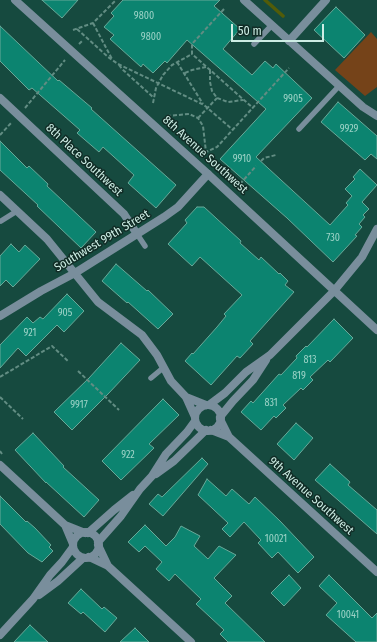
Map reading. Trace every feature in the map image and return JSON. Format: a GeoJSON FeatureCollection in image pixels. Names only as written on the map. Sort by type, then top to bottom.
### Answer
{"type":"FeatureCollection","features":[{"type":"Feature","properties":{"kind":"street","name":"8th Avenue Southwest"},"geometry":{"type":"LineString","coordinates":[[15,0],[208,174],[377,330]]}},
{"type":"Feature","properties":{"kind":"street"},"geometry":{"type":"LineString","coordinates":[[244,0],[363,107],[377,116]]}},
{"type":"Feature","properties":{"kind":"street"},"geometry":{"type":"LineString","coordinates":[[289,41],[326,0]]}},
{"type":"Feature","properties":{"kind":"street","name":"8th Place Southwest"},"geometry":{"type":"LineString","coordinates":[[0,98],[124,214],[137,234]]}},
{"type":"Feature","properties":{"kind":"street","name":"Southwest 99th Street"},"geometry":{"type":"LineString","coordinates":[[0,316],[41,291],[75,273],[164,217],[178,207],[208,174]]}},
{"type":"Feature","properties":{"kind":"street"},"geometry":{"type":"LineString","coordinates":[[0,195],[47,239],[98,302],[142,335],[157,355],[171,380],[186,397],[198,426],[208,430]]}},
{"type":"Feature","properties":{"kind":"street"},"geometry":{"type":"LineString","coordinates":[[33,599],[86,558],[96,553],[98,544],[121,516],[140,489],[152,476],[166,454],[187,432],[195,419],[198,410],[208,406],[225,393],[246,372],[270,355],[334,291],[362,257],[377,229]]}},
{"type":"Feature","properties":{"kind":"street"},"geometry":{"type":"LineString","coordinates":[[152,476],[174,461],[208,430],[218,425],[220,418],[233,401],[253,380],[270,355]]}},
{"type":"Feature","properties":{"kind":"street"},"geometry":{"type":"LineString","coordinates":[[186,397],[216,409],[220,418]]}},
{"type":"Feature","properties":{"kind":"street","name":"9th Avenue Southwest"},"geometry":{"type":"LineString","coordinates":[[220,418],[229,437],[377,572]]}},
{"type":"Feature","properties":{"kind":"street","name":"9th Avenue Southwest"},"geometry":{"type":"LineString","coordinates":[[208,430],[229,437]]}},
{"type":"Feature","properties":{"kind":"street"},"geometry":{"type":"LineString","coordinates":[[0,465],[65,525],[94,536],[108,566],[190,642]]}},
{"type":"Feature","properties":{"kind":"street"},"geometry":{"type":"LineString","coordinates":[[0,635],[33,599],[50,575],[62,562],[78,536],[86,533],[140,489]]}},
{"type":"Feature","properties":{"kind":"street"},"geometry":{"type":"LineString","coordinates":[[65,525],[76,554],[108,566]]}},
{"type":"Feature","properties":{"kind":"lane"},"geometry":{"type":"LineString","coordinates":[[254,44],[272,25]]}},
{"type":"Feature","properties":{"kind":"lane"},"geometry":{"type":"LineString","coordinates":[[299,129],[339,86]]}},
{"type":"Feature","properties":{"kind":"lane"},"geometry":{"type":"LineString","coordinates":[[1,221],[17,211]]}},
{"type":"Feature","properties":{"kind":"lane","name":"8th Place Southwest"},"geometry":{"type":"LineString","coordinates":[[137,234],[145,246]]}},
{"type":"Feature","properties":{"kind":"lane"},"geometry":{"type":"LineString","coordinates":[[151,378],[163,368]]}},
{"type":"Feature","properties":{"kind":"path"},"geometry":{"type":"LineString","coordinates":[[73,30],[93,23],[116,0]]}},
{"type":"Feature","properties":{"kind":"path"},"geometry":{"type":"LineString","coordinates":[[224,9],[192,44],[192,54],[253,108]]}},
{"type":"Feature","properties":{"kind":"path"},"geometry":{"type":"LineString","coordinates":[[93,23],[112,59]]}},
{"type":"Feature","properties":{"kind":"path"},"geometry":{"type":"LineString","coordinates":[[77,29],[118,64],[154,99]]}},
{"type":"Feature","properties":{"kind":"path"},"geometry":{"type":"LineString","coordinates":[[77,47],[83,40]]}},
{"type":"Feature","properties":{"kind":"path"},"geometry":{"type":"LineString","coordinates":[[153,104],[158,83],[168,70],[177,62],[192,54]]}},
{"type":"Feature","properties":{"kind":"path"},"geometry":{"type":"LineString","coordinates":[[22,111],[67,58]]}},
{"type":"Feature","properties":{"kind":"path"},"geometry":{"type":"LineString","coordinates":[[177,62],[204,105]]}},
{"type":"Feature","properties":{"kind":"path"},"geometry":{"type":"LineString","coordinates":[[118,64],[204,105],[233,130]]}},
{"type":"Feature","properties":{"kind":"path"},"geometry":{"type":"LineString","coordinates":[[185,73],[207,67]]}},
{"type":"Feature","properties":{"kind":"path"},"geometry":{"type":"LineString","coordinates":[[167,116],[189,114],[198,118],[203,128],[206,152],[217,147],[289,68]]}},
{"type":"Feature","properties":{"kind":"path"},"geometry":{"type":"LineString","coordinates":[[210,70],[212,91],[217,98],[228,102],[244,100]]}},
{"type":"Feature","properties":{"kind":"path"},"geometry":{"type":"LineString","coordinates":[[198,118],[217,98]]}},
{"type":"Feature","properties":{"kind":"path"},"geometry":{"type":"LineString","coordinates":[[0,135],[14,120]]}},
{"type":"Feature","properties":{"kind":"path"},"geometry":{"type":"LineString","coordinates":[[261,161],[264,158],[276,155]]}},
{"type":"Feature","properties":{"kind":"path"},"geometry":{"type":"LineString","coordinates":[[240,184],[256,166]]}},
{"type":"Feature","properties":{"kind":"path"},"geometry":{"type":"LineString","coordinates":[[0,377],[52,346],[69,362]]}},
{"type":"Feature","properties":{"kind":"path"},"geometry":{"type":"LineString","coordinates":[[78,371],[119,410]]}},
{"type":"Feature","properties":{"kind":"path"},"geometry":{"type":"LineString","coordinates":[[0,397],[23,419]]}},
{"type":"Feature","properties":{"kind":"shaded area"},"geometry":{"type":"Polygon","coordinates":[[[371,32],[377,39],[377,87],[365,96],[335,70],[371,32]]]}},
{"type":"Feature","properties":{"kind":"building"},"geometry":{"type":"Polygon","coordinates":[[[42,0],[78,0],[62,18],[42,0]]]}},
{"type":"Feature","properties":{"kind":"building"},"geometry":{"type":"Polygon","coordinates":[[[123,0],[220,0],[214,6],[240,29],[223,49],[252,75],[265,61],[273,68],[276,64],[312,98],[256,157],[330,225],[348,205],[346,203],[352,196],[345,189],[355,179],[353,177],[360,169],[377,185],[362,202],[369,209],[363,215],[365,217],[359,224],[362,227],[355,235],[357,236],[333,262],[287,218],[220,159],[266,109],[187,40],[167,63],[165,61],[153,73],[143,64],[141,67],[110,39],[114,35],[104,27],[114,16],[111,13],[123,0]]]}},
{"type":"Feature","properties":{"kind":"building"},"geometry":{"type":"Polygon","coordinates":[[[336,7],[365,35],[344,58],[314,30],[336,7]]]}},
{"type":"Feature","properties":{"kind":"building"},"geometry":{"type":"Polygon","coordinates":[[[0,26],[58,81],[59,80],[92,108],[91,109],[176,185],[156,208],[128,183],[134,175],[103,147],[99,152],[77,133],[80,130],[32,88],[29,90],[0,61],[0,26]]]}},
{"type":"Feature","properties":{"kind":"building"},"geometry":{"type":"Polygon","coordinates":[[[338,102],[377,136],[377,159],[371,154],[365,160],[321,122],[338,102]]]}},
{"type":"Feature","properties":{"kind":"building"},"geometry":{"type":"Polygon","coordinates":[[[0,141],[27,168],[29,166],[48,184],[47,186],[96,232],[81,248],[0,170],[0,141]]]}},
{"type":"Feature","properties":{"kind":"building"},"geometry":{"type":"Polygon","coordinates":[[[197,207],[204,207],[259,260],[261,257],[279,274],[280,273],[288,281],[285,285],[294,292],[250,341],[253,344],[240,358],[237,356],[211,385],[185,361],[217,327],[226,316],[224,314],[242,295],[200,257],[192,266],[168,244],[187,223],[185,220],[197,207]]]}},
{"type":"Feature","properties":{"kind":"building"},"geometry":{"type":"Polygon","coordinates":[[[11,244],[19,252],[25,245],[40,259],[13,287],[6,280],[0,286],[0,256],[11,244]]]}},
{"type":"Feature","properties":{"kind":"building"},"geometry":{"type":"Polygon","coordinates":[[[116,264],[147,291],[148,290],[173,314],[158,329],[102,281],[116,264]]]}},
{"type":"Feature","properties":{"kind":"building"},"geometry":{"type":"Polygon","coordinates":[[[67,294],[84,311],[64,332],[57,325],[26,356],[18,348],[0,368],[0,345],[27,317],[33,323],[40,317],[43,319],[67,294]]]}},
{"type":"Feature","properties":{"kind":"building"},"geometry":{"type":"Polygon","coordinates":[[[334,319],[353,338],[330,362],[328,360],[310,377],[313,380],[303,390],[301,388],[283,405],[286,408],[276,418],[274,416],[261,430],[241,412],[251,401],[253,403],[279,374],[281,375],[297,358],[296,356],[306,346],[307,347],[334,319]]]}},
{"type":"Feature","properties":{"kind":"building"},"geometry":{"type":"Polygon","coordinates":[[[121,343],[140,360],[72,430],[54,412],[89,378],[121,343]]]}},
{"type":"Feature","properties":{"kind":"building"},"geometry":{"type":"Polygon","coordinates":[[[163,399],[179,415],[149,444],[154,448],[121,480],[102,461],[163,399]]]}},
{"type":"Feature","properties":{"kind":"building"},"geometry":{"type":"Polygon","coordinates":[[[296,423],[313,438],[294,460],[277,444],[296,423]]]}},
{"type":"Feature","properties":{"kind":"building"},"geometry":{"type":"Polygon","coordinates":[[[33,433],[64,466],[63,467],[99,500],[84,517],[46,483],[15,450],[33,433]]]}},
{"type":"Feature","properties":{"kind":"building"},"geometry":{"type":"Polygon","coordinates":[[[202,458],[208,464],[163,516],[149,504],[158,494],[162,497],[202,458]]]}},
{"type":"Feature","properties":{"kind":"building"},"geometry":{"type":"Polygon","coordinates":[[[330,464],[350,482],[348,485],[377,510],[377,534],[315,480],[330,464]]]}},
{"type":"Feature","properties":{"kind":"building"},"geometry":{"type":"Polygon","coordinates":[[[207,479],[226,496],[232,489],[249,504],[255,497],[314,557],[298,573],[278,552],[272,558],[258,543],[261,540],[244,522],[230,537],[222,529],[228,523],[198,495],[207,479]]]}},
{"type":"Feature","properties":{"kind":"building"},"geometry":{"type":"Polygon","coordinates":[[[0,496],[51,545],[49,547],[53,551],[42,562],[28,553],[0,524],[0,496]]]}},
{"type":"Feature","properties":{"kind":"building"},"geometry":{"type":"Polygon","coordinates":[[[145,525],[166,546],[175,537],[181,526],[200,536],[194,546],[208,559],[219,546],[236,555],[214,578],[232,596],[225,603],[265,642],[228,642],[220,634],[224,630],[196,604],[201,599],[175,574],[169,581],[156,569],[162,562],[145,546],[139,552],[128,542],[145,525]]]}},
{"type":"Feature","properties":{"kind":"building"},"geometry":{"type":"Polygon","coordinates":[[[289,575],[301,588],[284,606],[271,593],[289,575]]]}},
{"type":"Feature","properties":{"kind":"building"},"geometry":{"type":"Polygon","coordinates":[[[329,575],[372,618],[377,613],[377,642],[356,642],[326,615],[337,603],[319,586],[329,575]]]}},
{"type":"Feature","properties":{"kind":"building"},"geometry":{"type":"Polygon","coordinates":[[[81,589],[102,609],[104,607],[117,618],[105,632],[83,612],[81,614],[68,603],[81,589]]]}},
{"type":"Feature","properties":{"kind":"building"},"geometry":{"type":"Polygon","coordinates":[[[30,625],[48,642],[14,642],[30,625]]]}},
{"type":"Feature","properties":{"kind":"building"},"geometry":{"type":"Polygon","coordinates":[[[135,628],[149,642],[120,642],[135,628]]]}},
{"type":"Feature","properties":{"kind":"waterway"},"geometry":{"type":"LineString","coordinates":[[265,0],[283,16]]}}]}
